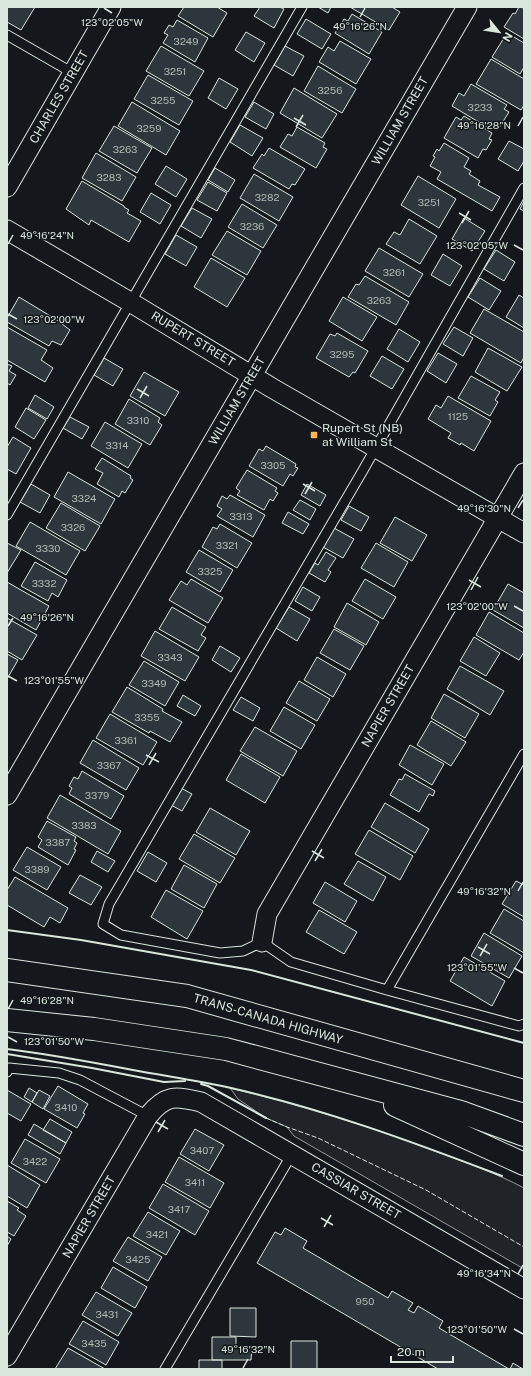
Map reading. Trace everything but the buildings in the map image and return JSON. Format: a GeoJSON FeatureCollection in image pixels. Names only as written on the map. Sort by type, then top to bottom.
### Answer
{"type":"FeatureCollection","features":[{"type":"Feature","properties":{"kind":"highway","name":"TRANS-CANADA HIGHWAY"},"geometry":{"type":"LineString","coordinates":[[7,970],[187,996],[524,1091]]}},
{"type":"Feature","properties":{"kind":"highway"},"geometry":{"type":"LineString","coordinates":[[7,1020],[94,1029],[226,1050],[461,1112],[524,1135]]}},
{"type":"Feature","properties":{"kind":"highway"},"geometry":{"type":"LineString","coordinates":[[336,1078],[524,1164]]}},
{"type":"Feature","properties":{"kind":"street","name":"CHARLES STREET"},"geometry":{"type":"LineString","coordinates":[[7,187],[111,7]]}},
{"type":"Feature","properties":{"kind":"street","name":"WILLIAM STREET"},"geometry":{"type":"LineString","coordinates":[[7,795],[467,7]]}},
{"type":"Feature","properties":{"kind":"street","name":"RUPERT STREET"},"geometry":{"type":"LineString","coordinates":[[7,230],[376,448],[524,533]]}},
{"type":"Feature","properties":{"kind":"street","name":"NAPIER STREET"},"geometry":{"type":"LineString","coordinates":[[262,942],[267,914],[524,473]]}},
{"type":"Feature","properties":{"kind":"street","name":"NAPIER STREET"},"geometry":{"type":"LineString","coordinates":[[7,1356],[148,1116],[162,1101],[173,1098],[185,1098]]}},
{"type":"Feature","properties":{"kind":"street","name":"CASSIAR STREET"},"geometry":{"type":"LineString","coordinates":[[185,1098],[201,1102],[524,1290]]}},
{"type":"Feature","properties":{"kind":"lane"},"geometry":{"type":"LineString","coordinates":[[7,515],[302,7]]}},
{"type":"Feature","properties":{"kind":"lane"},"geometry":{"type":"LineString","coordinates":[[7,35],[73,72]]}},
{"type":"Feature","properties":{"kind":"lane"},"geometry":{"type":"LineString","coordinates":[[524,188],[376,448],[109,904],[102,924],[121,935],[220,952],[243,951],[262,942],[291,962],[519,1026],[524,1024]]}},
{"type":"Feature","properties":{"kind":"lane"},"geometry":{"type":"LineString","coordinates":[[387,990],[524,754]]}},
{"type":"Feature","properties":{"kind":"lane"},"geometry":{"type":"LineString","coordinates":[[7,1072],[9,1068],[66,1075],[80,1080],[148,1116]]}},
{"type":"Feature","properties":{"kind":"lane"},"geometry":{"type":"LineString","coordinates":[[165,1369],[292,1154]]}},
{"type":"Feature","properties":{"kind":"shaded area"},"geometry":{"type":"Polygon","coordinates":[[[230,1088],[308,1109],[386,1133],[481,1168],[524,1188],[524,1269],[294,1136],[287,1127],[266,1118],[238,1099],[230,1088]]]}},
{"type":"Feature","properties":{"kind":"fence"},"geometry":{"type":"LineString","coordinates":[[266,1118],[318,1138],[426,1190],[524,1247]]}},
{"type":"Feature","properties":{"kind":"wall"},"geometry":{"type":"LineString","coordinates":[[7,930],[81,940],[251,970],[524,1043]]}},
{"type":"Feature","properties":{"kind":"wall"},"geometry":{"type":"LineString","coordinates":[[7,1049],[70,1058],[266,1096],[368,1127],[502,1176]]}},
{"type":"Feature","properties":{"kind":"wall"},"geometry":{"type":"LineString","coordinates":[[7,1054],[164,1082],[185,1081]]}},
{"type":"Feature","properties":{"kind":"wall"},"geometry":{"type":"LineString","coordinates":[[201,1084],[208,1086],[266,1118]]}},
{"type":"Feature","properties":{"kind":"place","name":"Rupert St (NB) at William St"},"geometry":{"type":"Point","coordinates":[314,435]}}]}
